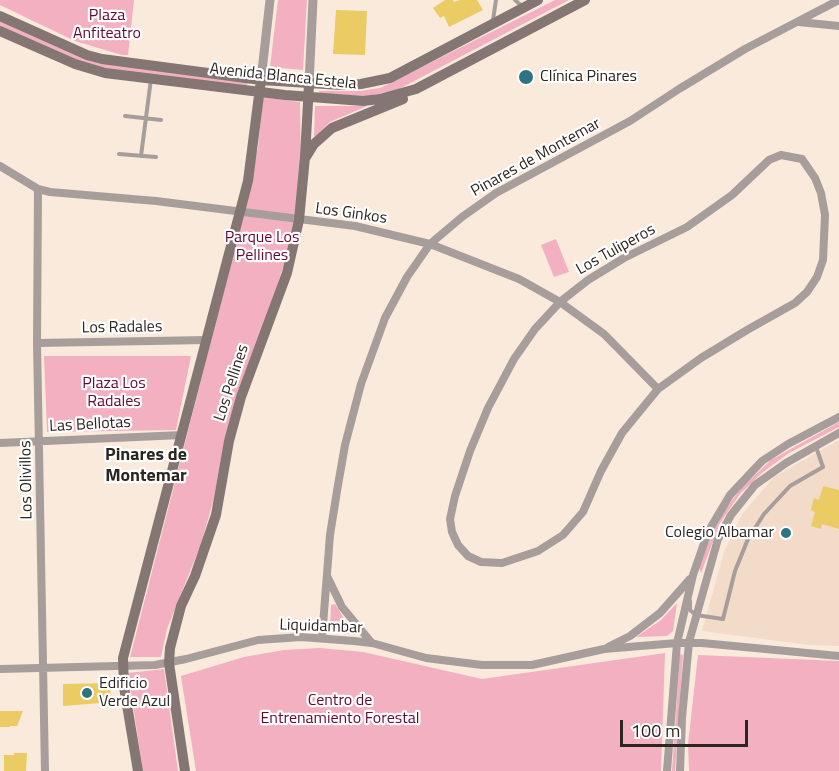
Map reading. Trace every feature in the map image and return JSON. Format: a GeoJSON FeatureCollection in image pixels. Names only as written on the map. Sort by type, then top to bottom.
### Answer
{"type":"FeatureCollection","features":[{"type":"Feature","properties":{"kind":"main road","name":"Avenida Blanca Estela"},"geometry":{"type":"LineString","coordinates":[[0,16],[87,55],[102,59],[261,80],[309,84],[361,84],[390,78],[538,0]]}},
{"type":"Feature","properties":{"kind":"main road","name":"Avenida Blanca Estela"},"geometry":{"type":"LineString","coordinates":[[0,31],[90,70],[260,92],[363,101],[380,99],[416,89],[583,0]]}},
{"type":"Feature","properties":{"kind":"main road","name":"Los Pellines"},"geometry":{"type":"LineString","coordinates":[[138,771],[124,687],[123,666],[126,643],[248,181],[261,80]]}},
{"type":"Feature","properties":{"kind":"main road","name":"Los Pellines"},"geometry":{"type":"LineString","coordinates":[[185,771],[169,663],[174,631],[181,606],[199,566],[216,515],[227,449],[241,397],[288,273],[300,220],[309,84]]}},
{"type":"Feature","properties":{"kind":"main road"},"geometry":{"type":"LineString","coordinates":[[305,157],[332,128],[401,100],[416,89]]}},
{"type":"Feature","properties":{"kind":"street","name":"Los Pellines"},"geometry":{"type":"LineString","coordinates":[[261,80],[270,0]]}},
{"type":"Feature","properties":{"kind":"street","name":"Los Pellines"},"geometry":{"type":"LineString","coordinates":[[309,84],[313,0]]}},
{"type":"Feature","properties":{"kind":"street"},"geometry":{"type":"LineString","coordinates":[[834,1],[839,11]]}},
{"type":"Feature","properties":{"kind":"street","name":"Pinares de Montemar"},"geometry":{"type":"LineString","coordinates":[[322,638],[330,535],[341,468],[368,361],[395,297],[430,244],[496,193],[630,121],[736,55],[834,1]]}},
{"type":"Feature","properties":{"kind":"street"},"geometry":{"type":"LineString","coordinates":[[798,22],[839,26]]}},
{"type":"Feature","properties":{"kind":"street","name":"Los Tuliperos"},"geometry":{"type":"LineString","coordinates":[[782,155],[802,159],[818,185],[825,215],[823,260],[813,285],[795,303],[724,343],[658,389],[622,433],[600,471],[583,512],[563,535],[538,551],[502,563],[481,562],[463,551],[454,539],[450,519],[470,451],[488,408],[514,359],[535,329],[560,302],[602,271],[655,244],[704,215],[732,195],[769,160],[782,155]]}},
{"type":"Feature","properties":{"kind":"street","name":"Los Ginkos"},"geometry":{"type":"LineString","coordinates":[[0,166],[38,189],[50,192],[114,197],[374,229],[430,244],[519,279],[560,302],[604,334],[658,389]]}},
{"type":"Feature","properties":{"kind":"street","name":"Los Olivillos"},"geometry":{"type":"LineString","coordinates":[[38,189],[37,343],[45,771]]}},
{"type":"Feature","properties":{"kind":"street","name":"Los Radales"},"geometry":{"type":"LineString","coordinates":[[37,343],[207,340]]}},
{"type":"Feature","properties":{"kind":"street"},"geometry":{"type":"LineString","coordinates":[[667,771],[677,643],[693,575],[714,519],[740,483],[775,452],[839,417]]}},
{"type":"Feature","properties":{"kind":"street"},"geometry":{"type":"LineString","coordinates":[[680,771],[681,729],[689,642],[713,552],[731,515],[747,494],[765,477],[839,433]]}},
{"type":"Feature","properties":{"kind":"street","name":"Las Bellotas"},"geometry":{"type":"LineString","coordinates":[[0,443],[182,435]]}},
{"type":"Feature","properties":{"kind":"street"},"geometry":{"type":"LineString","coordinates":[[326,574],[348,616],[372,643]]}},
{"type":"Feature","properties":{"kind":"street","name":"Liquidambar"},"geometry":{"type":"LineString","coordinates":[[604,650],[630,636],[660,614],[693,575]]}},
{"type":"Feature","properties":{"kind":"street","name":"Liquidambar"},"geometry":{"type":"LineString","coordinates":[[0,669],[169,663],[258,640],[322,638],[372,643],[408,654],[445,661],[501,666],[532,665],[604,650],[689,642],[839,656]]}},
{"type":"Feature","properties":{"kind":"lane"},"geometry":{"type":"LineString","coordinates":[[492,24],[496,0]]}},
{"type":"Feature","properties":{"kind":"lane"},"geometry":{"type":"LineString","coordinates":[[515,0],[524,8]]}},
{"type":"Feature","properties":{"kind":"lane"},"geometry":{"type":"LineString","coordinates":[[141,156],[151,78]]}},
{"type":"Feature","properties":{"kind":"lane"},"geometry":{"type":"LineString","coordinates":[[125,116],[161,120]]}},
{"type":"Feature","properties":{"kind":"lane"},"geometry":{"type":"LineString","coordinates":[[119,154],[156,157]]}},
{"type":"Feature","properties":{"kind":"lane"},"geometry":{"type":"LineString","coordinates":[[689,591],[690,610],[696,615],[723,619],[735,571],[748,539],[764,514],[790,486],[823,467],[816,446]]}},
{"type":"Feature","properties":{"kind":"shaded area","name":"Colegio Albamar"},"geometry":{"type":"Polygon","coordinates":[[[839,440],[839,646],[809,645],[702,631],[724,552],[742,514],[774,477],[839,440]]]}},
{"type":"Feature","properties":{"kind":"green space","name":"Plaza Anfiteatro"},"geometry":{"type":"Polygon","coordinates":[[[0,0],[134,0],[128,55],[75,41],[0,5],[0,0]]]}},
{"type":"Feature","properties":{"kind":"green space"},"geometry":{"type":"Polygon","coordinates":[[[278,0],[307,0],[303,70],[270,67],[278,0]]]}},
{"type":"Feature","properties":{"kind":"green space"},"geometry":{"type":"Polygon","coordinates":[[[555,0],[569,0],[397,90],[364,97],[319,94],[319,91],[360,91],[380,88],[555,0]]]}},
{"type":"Feature","properties":{"kind":"green space"},"geometry":{"type":"Polygon","coordinates":[[[0,19],[87,59],[248,81],[247,86],[103,69],[80,62],[0,26],[0,19]]]}},
{"type":"Feature","properties":{"kind":"green space","name":"Parque Los Pellines"},"geometry":{"type":"Polygon","coordinates":[[[263,97],[300,102],[301,173],[287,254],[271,306],[237,394],[224,442],[214,498],[201,544],[167,629],[161,657],[130,657],[242,221],[258,148],[263,97]]]}},
{"type":"Feature","properties":{"kind":"green space"},"geometry":{"type":"Polygon","coordinates":[[[315,106],[367,106],[330,122],[314,138],[315,106]]]}},
{"type":"Feature","properties":{"kind":"green space"},"geometry":{"type":"Polygon","coordinates":[[[556,239],[569,272],[554,277],[541,245],[556,239]]]}},
{"type":"Feature","properties":{"kind":"green space","name":"Plaza Los Radales"},"geometry":{"type":"Polygon","coordinates":[[[44,356],[191,356],[176,430],[47,432],[44,356]]]}},
{"type":"Feature","properties":{"kind":"green space"},"geometry":{"type":"Polygon","coordinates":[[[839,422],[839,427],[789,453],[763,472],[740,494],[720,523],[701,573],[699,568],[716,522],[742,487],[771,460],[839,422]]]}},
{"type":"Feature","properties":{"kind":"green space"},"geometry":{"type":"Polygon","coordinates":[[[677,603],[673,631],[667,636],[636,637],[661,620],[677,603]]]}},
{"type":"Feature","properties":{"kind":"green space"},"geometry":{"type":"Polygon","coordinates":[[[335,604],[345,620],[358,632],[357,635],[335,632],[330,628],[331,605],[335,604]]]}},
{"type":"Feature","properties":{"kind":"green space","name":"Centro de Entrenamiento Forestal"},"geometry":{"type":"Polygon","coordinates":[[[320,648],[363,652],[482,679],[665,653],[661,771],[196,771],[181,676],[244,657],[284,650],[320,648]]]}},
{"type":"Feature","properties":{"kind":"green space"},"geometry":{"type":"Polygon","coordinates":[[[680,654],[683,655],[675,771],[672,771],[680,654]]]}},
{"type":"Feature","properties":{"kind":"green space"},"geometry":{"type":"Polygon","coordinates":[[[698,655],[839,661],[839,771],[689,771],[688,744],[698,655]]]}},
{"type":"Feature","properties":{"kind":"green space"},"geometry":{"type":"Polygon","coordinates":[[[164,669],[178,771],[143,771],[128,673],[164,669]]]}},
{"type":"Feature","properties":{"kind":"building"},"geometry":{"type":"Polygon","coordinates":[[[445,0],[454,2],[477,0],[483,10],[449,27],[444,16],[440,18],[433,8],[445,0]]]}},
{"type":"Feature","properties":{"kind":"building"},"geometry":{"type":"Polygon","coordinates":[[[336,10],[367,11],[365,55],[333,54],[336,10]]]}},
{"type":"Feature","properties":{"kind":"building"},"geometry":{"type":"Polygon","coordinates":[[[823,486],[839,490],[839,529],[822,524],[821,529],[811,526],[815,512],[811,510],[814,498],[819,500],[823,486]]]}},
{"type":"Feature","properties":{"kind":"building","name":"Edificio Verde Azul"},"geometry":{"type":"Polygon","coordinates":[[[110,683],[111,707],[101,708],[101,703],[63,706],[63,684],[110,683]]]}},
{"type":"Feature","properties":{"kind":"building"},"geometry":{"type":"Polygon","coordinates":[[[0,711],[23,711],[17,726],[0,727],[0,711]]]}},
{"type":"Feature","properties":{"kind":"building"},"geometry":{"type":"Polygon","coordinates":[[[14,753],[27,753],[26,771],[4,771],[4,755],[14,755],[14,753]]]}},
{"type":"Feature","properties":{"kind":"place","name":"Clínica Pinares"},"geometry":{"type":"Point","coordinates":[526,77]}},
{"type":"Feature","properties":{"kind":"place","name":"Colegio Albamar"},"geometry":{"type":"Point","coordinates":[786,533]}},
{"type":"Feature","properties":{"kind":"place","name":"Edificio Verde Azul"},"geometry":{"type":"Point","coordinates":[87,693]}},
{"type":"Feature","properties":{"kind":"district","name":"Pinares de Montemar"},"geometry":{"type":"Point","coordinates":[146,466]}}]}
